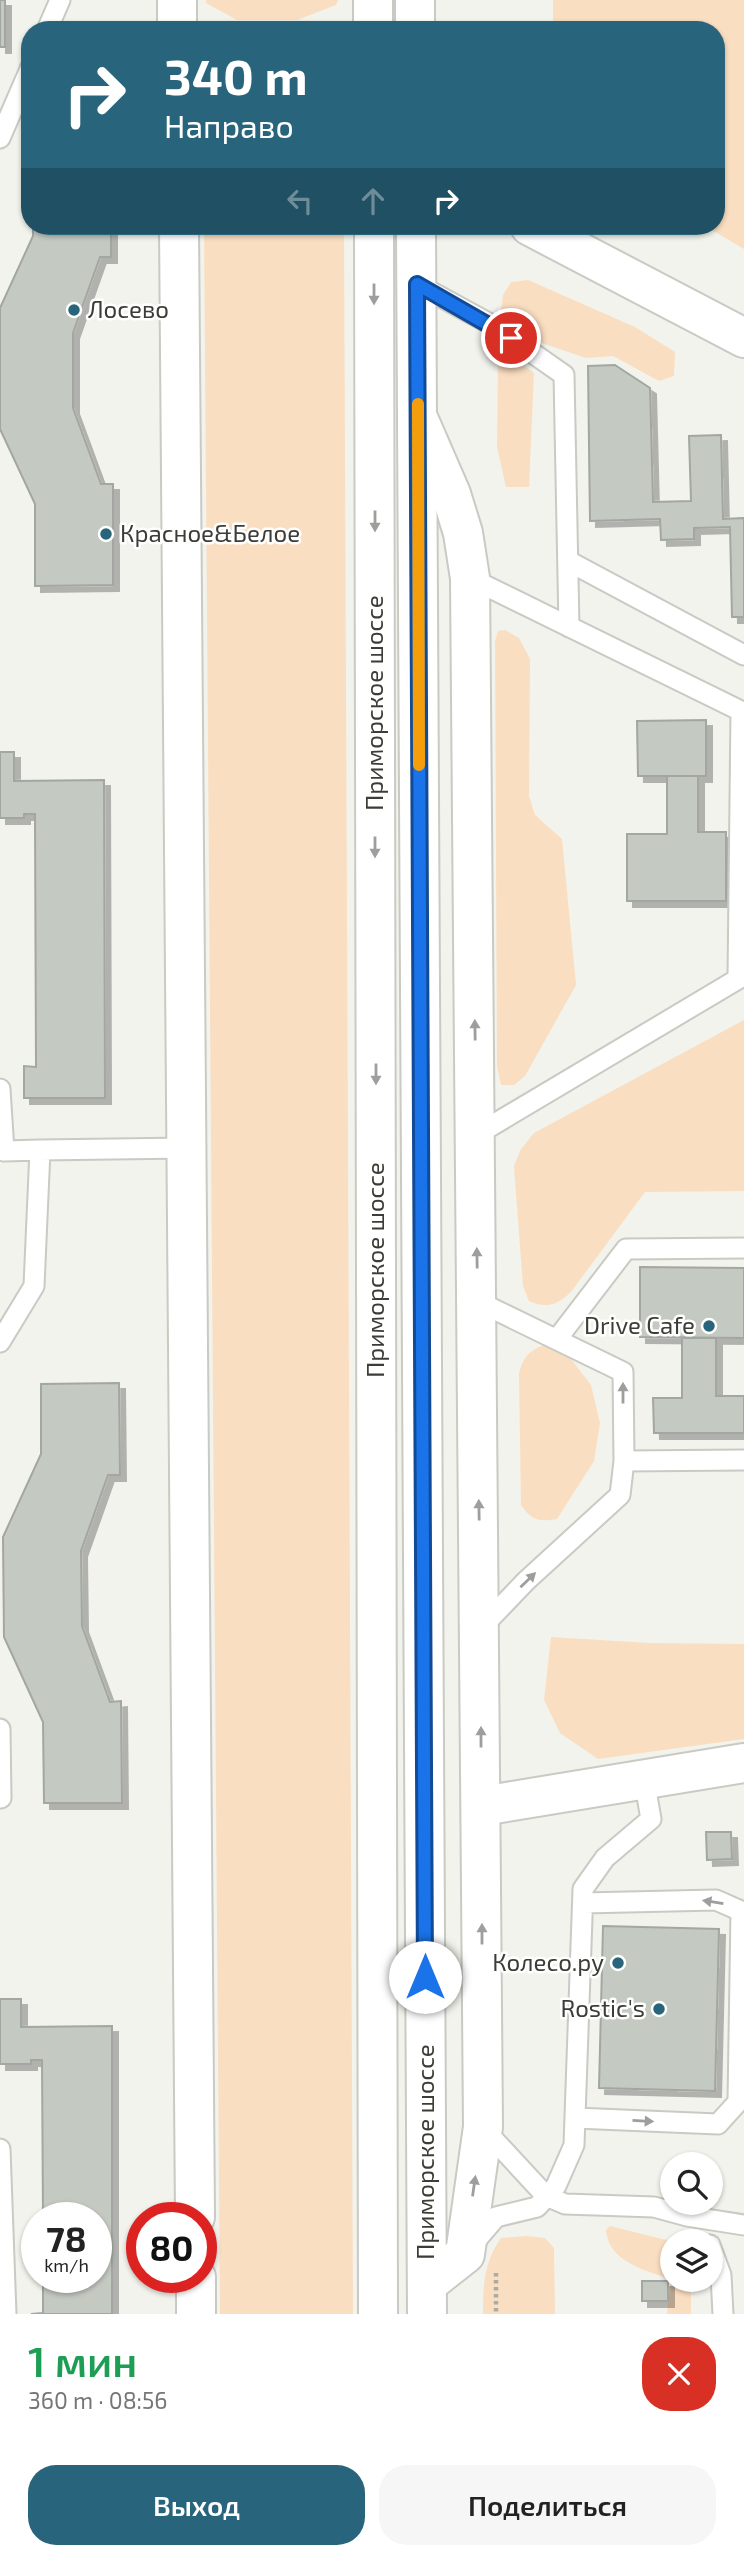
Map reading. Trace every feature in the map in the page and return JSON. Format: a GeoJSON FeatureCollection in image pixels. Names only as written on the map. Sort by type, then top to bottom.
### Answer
{"type":"FeatureCollection","features":[{"type":"Feature","properties":{"kind":"main road"},"geometry":{"type":"LineString","coordinates":[[177,0],[177,21]]}},
{"type":"Feature","properties":{"kind":"main road"},"geometry":{"type":"LineString","coordinates":[[373,0],[373,21]]}},
{"type":"Feature","properties":{"kind":"main road"},"geometry":{"type":"LineString","coordinates":[[415,0],[415,21]]}},
{"type":"Feature","properties":{"kind":"main road"},"geometry":{"type":"LineString","coordinates":[[179,235],[195,2202]]}},
{"type":"Feature","properties":{"kind":"main road","name":"Приморское шоссе"},"geometry":{"type":"LineString","coordinates":[[374,235],[378,2314]]}},
{"type":"Feature","properties":{"kind":"main road","name":"Приморское шоссе"},"geometry":{"type":"LineString","coordinates":[[416,235],[427,2299]]}},
{"type":"Feature","properties":{"kind":"main road"},"geometry":{"type":"LineString","coordinates":[[547,235],[744,338]]}},
{"type":"Feature","properties":{"kind":"main road"},"geometry":{"type":"LineString","coordinates":[[418,418],[451,494],[463,533],[470,578],[482,1806],[483,2127],[465,2254],[427,2299]]}},
{"type":"Feature","properties":{"kind":"main road"},"geometry":{"type":"LineString","coordinates":[[482,1806],[744,1763]]}},
{"type":"Feature","properties":{"kind":"main road"},"geometry":{"type":"LineString","coordinates":[[196,2293],[196,2314]]}},
{"type":"Feature","properties":{"kind":"lane"},"geometry":{"type":"LineString","coordinates":[[51,21],[60,0]]}},
{"type":"Feature","properties":{"kind":"lane"},"geometry":{"type":"LineString","coordinates":[[0,138],[21,90]]}},
{"type":"Feature","properties":{"kind":"lane"},"geometry":{"type":"LineString","coordinates":[[417,284],[494,326],[564,374],[570,562],[569,627]]}},
{"type":"Feature","properties":{"kind":"lane"},"geometry":{"type":"LineString","coordinates":[[570,562],[744,655]]}},
{"type":"Feature","properties":{"kind":"lane"},"geometry":{"type":"LineString","coordinates":[[470,578],[741,711],[738,979],[476,1135]]}},
{"type":"Feature","properties":{"kind":"lane"},"geometry":{"type":"LineString","coordinates":[[0,1089],[4,1151],[187,1148]]}},
{"type":"Feature","properties":{"kind":"lane"},"geometry":{"type":"LineString","coordinates":[[0,1342],[34,1286],[40,1150]]}},
{"type":"Feature","properties":{"kind":"lane"},"geometry":{"type":"LineString","coordinates":[[557,1339],[626,1249],[744,1248]]}},
{"type":"Feature","properties":{"kind":"lane"},"geometry":{"type":"LineString","coordinates":[[477,1301],[623,1372],[624,1461],[620,1495],[526,1581],[480,1629]]}},
{"type":"Feature","properties":{"kind":"lane"},"geometry":{"type":"LineString","coordinates":[[624,1461],[744,1460]]}},
{"type":"Feature","properties":{"kind":"lane"},"geometry":{"type":"LineString","coordinates":[[0,1729],[1,1798]]}},
{"type":"Feature","properties":{"kind":"lane"},"geometry":{"type":"LineString","coordinates":[[465,2254],[496,2217],[537,2207],[556,2186],[574,2145],[583,1889],[605,1858],[651,1819],[644,1779]]}},
{"type":"Feature","properties":{"kind":"lane"},"geometry":{"type":"LineString","coordinates":[[575,2118],[718,2124],[738,2102],[741,1911],[716,1900],[583,1903]]}},
{"type":"Feature","properties":{"kind":"lane"},"geometry":{"type":"LineString","coordinates":[[483,2127],[546,2196],[565,2204],[654,2207],[687,2216],[744,2225]]}},
{"type":"Feature","properties":{"kind":"lane"},"geometry":{"type":"LineString","coordinates":[[0,2149],[4,2307]]}},
{"type":"Feature","properties":{"kind":"lane"},"geometry":{"type":"LineString","coordinates":[[687,2216],[700,2229]]}},
{"type":"Feature","properties":{"kind":"lane"},"geometry":{"type":"LineString","coordinates":[[722,2292],[723,2314]]}},
{"type":"Feature","properties":{"kind":"shaded area"},"geometry":{"type":"Polygon","coordinates":[[[206,0],[338,0],[336,5],[297,20],[237,20],[206,3],[206,0]]]}},
{"type":"Feature","properties":{"kind":"shaded area"},"geometry":{"type":"Polygon","coordinates":[[[553,0],[744,0],[744,249],[720,235],[725,235],[725,21],[553,21],[553,0]]]}},
{"type":"Feature","properties":{"kind":"shaded area"},"geometry":{"type":"Polygon","coordinates":[[[204,235],[344,235],[353,2314],[220,2314],[204,235]]]}},
{"type":"Feature","properties":{"kind":"shaded area"},"geometry":{"type":"Polygon","coordinates":[[[528,280],[635,327],[675,352],[674,376],[659,381],[613,356],[586,358],[527,338],[500,318],[503,295],[511,282],[528,280]]]}},
{"type":"Feature","properties":{"kind":"shaded area"},"geometry":{"type":"Polygon","coordinates":[[[520,363],[534,373],[529,487],[506,487],[497,447],[498,365],[520,363]]]}},
{"type":"Feature","properties":{"kind":"shaded area"},"geometry":{"type":"Polygon","coordinates":[[[505,630],[519,638],[530,659],[529,796],[535,815],[562,839],[576,985],[525,1076],[514,1085],[501,1085],[497,1066],[495,641],[498,631],[505,630]]]}},
{"type":"Feature","properties":{"kind":"shaded area"},"geometry":{"type":"Polygon","coordinates":[[[744,1020],[744,1191],[645,1192],[571,1292],[552,1304],[541,1305],[529,1301],[523,1286],[514,1166],[521,1149],[534,1133],[744,1020]]]}},
{"type":"Feature","properties":{"kind":"shaded area"},"geometry":{"type":"Polygon","coordinates":[[[544,1345],[564,1350],[591,1385],[600,1423],[594,1461],[557,1519],[545,1520],[532,1517],[521,1505],[519,1374],[527,1356],[544,1345]]]}},
{"type":"Feature","properties":{"kind":"shaded area"},"geometry":{"type":"Polygon","coordinates":[[[551,1637],[649,1643],[744,1644],[744,1739],[598,1759],[560,1733],[544,1700],[551,1637]]]}},
{"type":"Feature","properties":{"kind":"shaded area"},"geometry":{"type":"Polygon","coordinates":[[[610,2226],[660,2238],[660,2275],[630,2264],[621,2257],[608,2241],[606,2230],[610,2226]]]}},
{"type":"Feature","properties":{"kind":"shaded area"},"geometry":{"type":"Polygon","coordinates":[[[501,2238],[545,2238],[554,2248],[555,2314],[483,2314],[486,2274],[495,2247],[501,2238]]]}},
{"type":"Feature","properties":{"kind":"shaded area"},"geometry":{"type":"Polygon","coordinates":[[[670,2292],[691,2292],[691,2314],[667,2314],[670,2292]]]}},
{"type":"Feature","properties":{"kind":"building"},"geometry":{"type":"Polygon","coordinates":[[[0,0],[5,0],[5,47],[0,47],[0,0]]]}},
{"type":"Feature","properties":{"kind":"building"},"geometry":{"type":"Polygon","coordinates":[[[111,235],[111,257],[100,257],[73,333],[73,408],[101,484],[113,484],[113,585],[35,586],[35,504],[0,429],[0,308],[33,236],[111,235]]]}},
{"type":"Feature","properties":{"kind":"building"},"geometry":{"type":"Polygon","coordinates":[[[615,365],[650,388],[653,502],[691,501],[689,436],[721,435],[723,519],[744,518],[744,617],[732,617],[730,527],[694,528],[694,539],[661,540],[660,519],[590,521],[588,366],[615,365]]]}},
{"type":"Feature","properties":{"kind":"building"},"geometry":{"type":"Polygon","coordinates":[[[706,720],[706,776],[638,776],[637,721],[706,720]]]}},
{"type":"Feature","properties":{"kind":"building"},"geometry":{"type":"Polygon","coordinates":[[[0,752],[14,752],[14,781],[104,780],[105,1098],[24,1098],[24,1066],[36,1067],[35,814],[24,814],[24,818],[0,818],[0,752]]]}},
{"type":"Feature","properties":{"kind":"building"},"geometry":{"type":"Polygon","coordinates":[[[667,776],[698,776],[698,832],[726,832],[726,901],[627,901],[627,834],[667,834],[667,776]]]}},
{"type":"Feature","properties":{"kind":"building"},"geometry":{"type":"Polygon","coordinates":[[[640,1267],[744,1268],[744,1338],[640,1337],[640,1267]]]}},
{"type":"Feature","properties":{"kind":"building"},"geometry":{"type":"Polygon","coordinates":[[[682,1338],[716,1338],[716,1396],[744,1396],[744,1433],[654,1433],[653,1398],[682,1398],[682,1338]]]}},
{"type":"Feature","properties":{"kind":"building"},"geometry":{"type":"Polygon","coordinates":[[[119,1383],[120,1475],[108,1475],[81,1551],[82,1626],[110,1702],[121,1701],[122,1803],[44,1803],[43,1722],[4,1637],[3,1537],[41,1454],[41,1384],[119,1383]]]}},
{"type":"Feature","properties":{"kind":"building"},"geometry":{"type":"Polygon","coordinates":[[[706,1832],[731,1832],[732,1859],[707,1860],[706,1832]]]}},
{"type":"Feature","properties":{"kind":"building","name":"Rostic's"},"geometry":{"type":"Polygon","coordinates":[[[603,1926],[719,1929],[715,2091],[599,2088],[603,1926]]]}},
{"type":"Feature","properties":{"kind":"building"},"geometry":{"type":"Polygon","coordinates":[[[0,1999],[21,1999],[21,2027],[112,2026],[112,2202],[43,2202],[42,2060],[31,2060],[31,2064],[0,2064],[0,1999]]]}},
{"type":"Feature","properties":{"kind":"building"},"geometry":{"type":"Polygon","coordinates":[[[642,2281],[660,2281],[660,2292],[668,2292],[668,2301],[642,2301],[642,2281]]]}},
{"type":"Feature","properties":{"kind":"building"},"geometry":{"type":"Polygon","coordinates":[[[43,2293],[112,2293],[112,2314],[31,2314],[43,2313],[43,2293]]]}},
{"type":"Feature","properties":{"kind":"slow traffic"},"geometry":{"type":"LineString","coordinates":[[418,404],[419,765]]}},
{"type":"Feature","properties":{"kind":"place","name":"Лосево"},"geometry":{"type":"Point","coordinates":[74,310]}},
{"type":"Feature","properties":{"kind":"place","name":"Красное&Белое"},"geometry":{"type":"Point","coordinates":[106,534]}},
{"type":"Feature","properties":{"kind":"place","name":"Drive Cafe"},"geometry":{"type":"Point","coordinates":[709,1326]}},
{"type":"Feature","properties":{"kind":"place","name":"Колесо.ру"},"geometry":{"type":"Point","coordinates":[618,1963]}},
{"type":"Feature","properties":{"kind":"place","name":"Rostic's"},"geometry":{"type":"Point","coordinates":[659,2009]}},
{"type":"Feature","properties":{"kind":"route"},"geometry":{"type":"LineString","coordinates":[[425,1977],[417,284],[511,338]]}}]}
